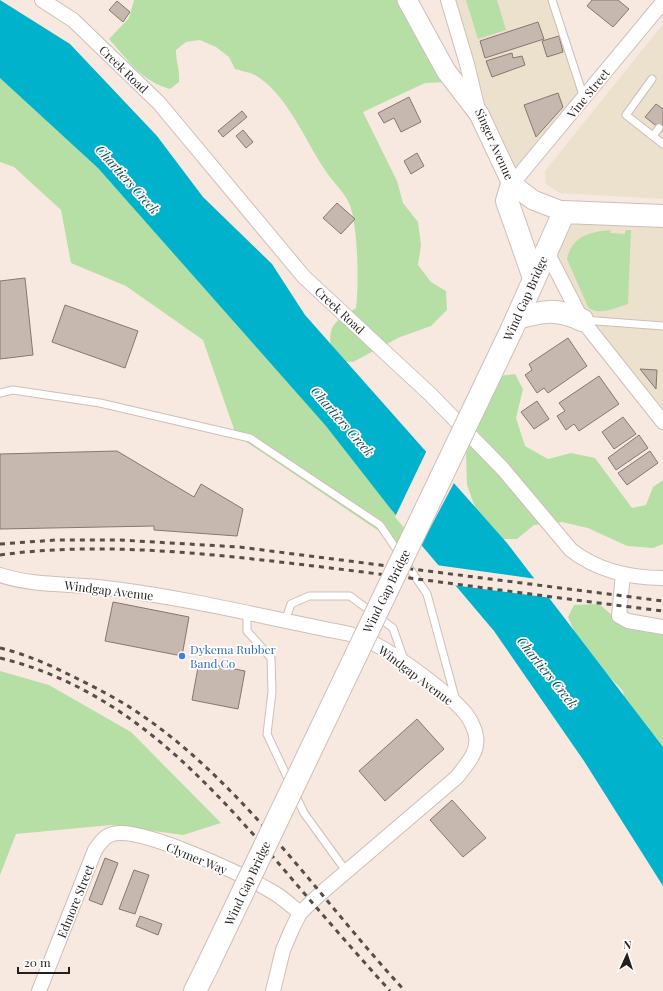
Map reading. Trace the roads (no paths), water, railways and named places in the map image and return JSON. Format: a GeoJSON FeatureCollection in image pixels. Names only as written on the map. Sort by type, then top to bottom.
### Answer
{"type":"FeatureCollection","features":[{"type":"Feature","properties":{"kind":"main road"},"geometry":{"type":"LineString","coordinates":[[512,184],[507,202],[534,278]]}},
{"type":"Feature","properties":{"kind":"main road"},"geometry":{"type":"LineString","coordinates":[[564,212],[663,216]]}},
{"type":"Feature","properties":{"kind":"main road","name":"Wind Gap Bridge"},"geometry":{"type":"LineString","coordinates":[[195,991],[515,323],[564,212]]}},
{"type":"Feature","properties":{"kind":"main road"},"geometry":{"type":"LineString","coordinates":[[515,323],[542,311],[568,313],[582,320]]}},
{"type":"Feature","properties":{"kind":"street","name":"Creek Road"},"geometry":{"type":"LineString","coordinates":[[42,0],[73,20],[159,103],[304,277],[442,406],[503,469],[571,550],[584,560],[603,569],[623,574],[663,578]]}},
{"type":"Feature","properties":{"kind":"street"},"geometry":{"type":"LineString","coordinates":[[407,0],[446,71],[479,114]]}},
{"type":"Feature","properties":{"kind":"street","name":"Singer Avenue"},"geometry":{"type":"LineString","coordinates":[[448,0],[468,64],[479,114],[512,184],[533,200],[564,212]]}},
{"type":"Feature","properties":{"kind":"street","name":"Vine Street"},"geometry":{"type":"LineString","coordinates":[[512,184],[663,2]]}},
{"type":"Feature","properties":{"kind":"street"},"geometry":{"type":"LineString","coordinates":[[546,250],[582,320],[663,422]]}},
{"type":"Feature","properties":{"kind":"street","name":"Windgap Avenue"},"geometry":{"type":"LineString","coordinates":[[0,574],[15,580],[115,589],[350,634],[372,643],[406,664],[443,693],[466,714],[476,737],[475,750],[470,761],[457,777],[346,871],[300,913]]}},
{"type":"Feature","properties":{"kind":"street"},"geometry":{"type":"LineString","coordinates":[[623,574],[619,616],[628,622],[663,627]]}},
{"type":"Feature","properties":{"kind":"street","name":"Clymer Way"},"geometry":{"type":"LineString","coordinates":[[107,836],[119,833],[135,836],[184,851],[272,891],[300,913]]}},
{"type":"Feature","properties":{"kind":"street","name":"Edmore Street"},"geometry":{"type":"LineString","coordinates":[[39,991],[96,850],[107,836]]}},
{"type":"Feature","properties":{"kind":"street"},"geometry":{"type":"LineString","coordinates":[[273,991],[283,950],[300,913]]}},
{"type":"Feature","properties":{"kind":"lane"},"geometry":{"type":"LineString","coordinates":[[552,0],[584,98]]}},
{"type":"Feature","properties":{"kind":"lane"},"geometry":{"type":"LineString","coordinates":[[652,79],[626,115],[663,144]]}},
{"type":"Feature","properties":{"kind":"lane"},"geometry":{"type":"LineString","coordinates":[[653,136],[659,128]]}},
{"type":"Feature","properties":{"kind":"lane"},"geometry":{"type":"LineString","coordinates":[[582,320],[663,326]]}},
{"type":"Feature","properties":{"kind":"lane"},"geometry":{"type":"LineString","coordinates":[[0,393],[13,390],[100,403],[250,438],[373,521],[380,526],[426,594],[458,706]]}},
{"type":"Feature","properties":{"kind":"lane"},"geometry":{"type":"LineString","coordinates":[[284,621],[291,604],[309,596],[350,596],[393,628],[406,664]]}},
{"type":"Feature","properties":{"kind":"lane"},"geometry":{"type":"LineString","coordinates":[[247,614],[247,632],[271,658],[272,692],[267,734],[304,813],[346,871]]}},
{"type":"Feature","properties":{"kind":"water","name":"Chartiers Creek"},"geometry":{"type":"Polygon","coordinates":[[[0,0],[70,44],[157,136],[203,197],[272,264],[305,315],[507,543],[663,747],[663,886],[584,761],[494,631],[390,508],[326,426],[98,168],[0,78],[0,0]]]}},
{"type":"Feature","properties":{"kind":"railway"},"geometry":{"type":"LineString","coordinates":[[0,544],[56,540],[120,540],[239,547],[663,601]]}},
{"type":"Feature","properties":{"kind":"railway"},"geometry":{"type":"LineString","coordinates":[[0,555],[38,551],[117,549],[237,557],[358,571],[663,611]]}},
{"type":"Feature","properties":{"kind":"railway"},"geometry":{"type":"LineString","coordinates":[[0,648],[39,661],[98,689],[134,710],[173,738],[209,770],[244,805],[405,991]]}},
{"type":"Feature","properties":{"kind":"railway"},"geometry":{"type":"LineString","coordinates":[[0,658],[45,672],[86,691],[124,715],[160,742],[225,804],[390,991]]}},
{"type":"Feature","properties":{"kind":"place","name":"Dykema Rubber Band Co"},"geometry":{"type":"Point","coordinates":[182,656]}}]}
